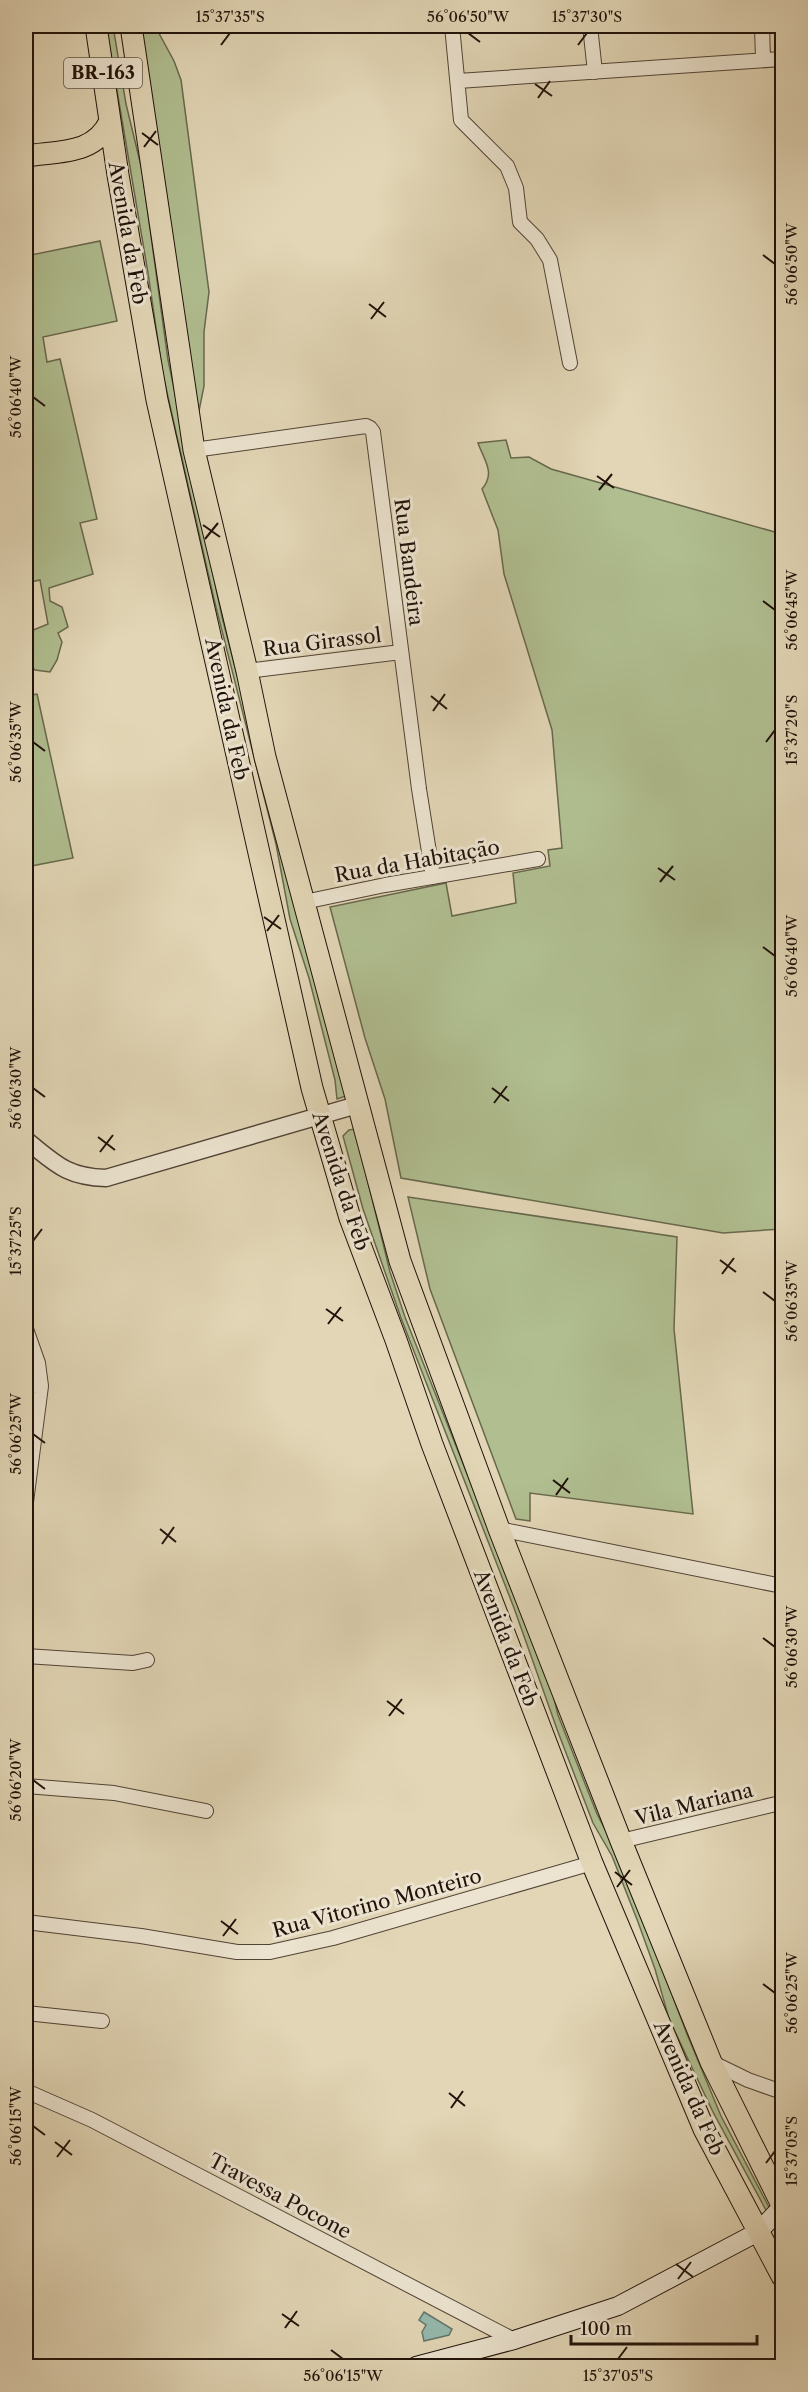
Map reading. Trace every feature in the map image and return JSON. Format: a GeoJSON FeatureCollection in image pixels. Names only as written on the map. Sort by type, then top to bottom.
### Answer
{"type":"FeatureCollection","features":[{"type":"Feature","properties":{"kind":"main road","name":"Avenida da Feb"},"geometry":{"type":"LineString","coordinates":[[96,26],[118,175],[158,400],[267,892],[320,1115],[350,1218],[432,1444],[592,1863],[704,2129],[783,2276]]}},
{"type":"Feature","properties":{"kind":"main road","name":"Avenida da Feb"},"geometry":{"type":"LineString","coordinates":[[131,26],[194,450],[265,756],[357,1105],[369,1110],[374,1118],[410,1263],[418,1309],[499,1529],[621,1841],[711,2062],[783,2206]]}},
{"type":"Feature","properties":{"kind":"main road"},"geometry":{"type":"LineString","coordinates":[[26,156],[75,149],[97,141],[105,132],[110,121]]}},
{"type":"Feature","properties":{"kind":"main road"},"geometry":{"type":"LineString","coordinates":[[75,149],[94,153],[104,158],[118,175]]}},
{"type":"Feature","properties":{"kind":"main road"},"geometry":{"type":"LineString","coordinates":[[416,2367],[514,2340],[618,2306],[758,2232],[783,2206]]}},
{"type":"Feature","properties":{"kind":"street"},"geometry":{"type":"LineString","coordinates":[[452,26],[461,120],[507,166],[516,188],[520,222],[537,239],[550,260],[570,363]]}},
{"type":"Feature","properties":{"kind":"street"},"geometry":{"type":"LineString","coordinates":[[590,26],[595,72]]}},
{"type":"Feature","properties":{"kind":"street"},"geometry":{"type":"LineString","coordinates":[[762,26],[764,60]]}},
{"type":"Feature","properties":{"kind":"street"},"geometry":{"type":"LineString","coordinates":[[458,81],[783,59]]}},
{"type":"Feature","properties":{"kind":"street","name":"Rua Bandeira"},"geometry":{"type":"LineString","coordinates":[[194,450],[366,426],[373,432],[419,789],[434,877]]}},
{"type":"Feature","properties":{"kind":"street","name":"Rua Girassol"},"geometry":{"type":"LineString","coordinates":[[247,671],[401,652]]}},
{"type":"Feature","properties":{"kind":"street","name":"Rua da Habitação"},"geometry":{"type":"LineString","coordinates":[[304,902],[538,859]]}},
{"type":"Feature","properties":{"kind":"street"},"geometry":{"type":"LineString","coordinates":[[26,1140],[67,1171],[84,1178],[106,1178],[357,1105]]}},
{"type":"Feature","properties":{"kind":"street"},"geometry":{"type":"LineString","coordinates":[[26,1329],[38,1363],[41,1386],[26,1502]]}},
{"type":"Feature","properties":{"kind":"street"},"geometry":{"type":"LineString","coordinates":[[26,1385],[41,1386]]}},
{"type":"Feature","properties":{"kind":"street"},"geometry":{"type":"LineString","coordinates":[[499,1529],[783,1586]]}},
{"type":"Feature","properties":{"kind":"street"},"geometry":{"type":"LineString","coordinates":[[26,1656],[133,1663],[147,1660]]}},
{"type":"Feature","properties":{"kind":"street"},"geometry":{"type":"LineString","coordinates":[[26,1786],[114,1792],[206,1811]]}},
{"type":"Feature","properties":{"kind":"street","name":"Vila Mariana"},"geometry":{"type":"LineString","coordinates":[[621,1841],[776,1804]]}},
{"type":"Feature","properties":{"kind":"street","name":"Rua Vitorino Monteiro"},"geometry":{"type":"LineString","coordinates":[[26,1922],[141,1936],[237,1952],[270,1952],[333,1938],[592,1863]]}},
{"type":"Feature","properties":{"kind":"street"},"geometry":{"type":"LineString","coordinates":[[26,2013],[102,2021]]}},
{"type":"Feature","properties":{"kind":"street"},"geometry":{"type":"LineString","coordinates":[[711,2062],[748,2080],[783,2092]]}},
{"type":"Feature","properties":{"kind":"street"},"geometry":{"type":"LineString","coordinates":[[730,2101],[748,2080]]}},
{"type":"Feature","properties":{"kind":"street","name":"Travessa Pocone"},"geometry":{"type":"LineString","coordinates":[[26,2091],[92,2120],[514,2340]]}},
{"type":"Feature","properties":{"kind":"green space"},"geometry":{"type":"Polygon","coordinates":[[[106,26],[113,26],[126,104],[142,170],[168,360],[222,617],[346,1096],[337,1099],[335,1080],[309,978],[290,919],[276,844],[214,599],[163,375],[106,26]]]}},
{"type":"Feature","properties":{"kind":"green space"},"geometry":{"type":"Polygon","coordinates":[[[139,26],[155,26],[174,61],[181,80],[209,292],[204,332],[204,386],[199,411],[195,415],[139,26]]]}},
{"type":"Feature","properties":{"kind":"green space"},"geometry":{"type":"Polygon","coordinates":[[[100,241],[117,321],[43,337],[47,362],[60,359],[97,519],[80,523],[93,574],[49,588],[50,601],[62,607],[68,627],[58,633],[62,642],[57,660],[50,672],[35,670],[26,661],[26,633],[48,624],[40,580],[26,583],[26,256],[100,241]]]}},
{"type":"Feature","properties":{"kind":"green space"},"geometry":{"type":"Polygon","coordinates":[[[506,440],[511,458],[529,457],[551,469],[782,534],[782,1229],[723,1233],[401,1178],[385,1099],[365,1038],[330,907],[446,883],[452,916],[516,903],[513,873],[550,866],[548,850],[562,848],[552,730],[504,574],[498,530],[482,489],[488,472],[478,443],[506,440]]]}},
{"type":"Feature","properties":{"kind":"green space"},"geometry":{"type":"Polygon","coordinates":[[[37,694],[73,858],[26,867],[26,696],[37,694]]]}},
{"type":"Feature","properties":{"kind":"green space"},"geometry":{"type":"Polygon","coordinates":[[[355,1129],[390,1272],[405,1317],[551,1686],[558,1715],[597,1814],[619,1856],[721,2116],[770,2209],[767,2212],[713,2112],[669,2019],[655,1969],[638,1922],[612,1856],[593,1823],[558,1732],[514,1608],[401,1318],[363,1209],[343,1136],[349,1130],[355,1129]]]}},
{"type":"Feature","properties":{"kind":"green space"},"geometry":{"type":"Polygon","coordinates":[[[408,1197],[677,1237],[674,1329],[693,1514],[530,1493],[530,1521],[516,1519],[430,1289],[408,1197]]]}},
{"type":"Feature","properties":{"kind":"water"},"geometry":{"type":"Polygon","coordinates":[[[424,2312],[452,2329],[449,2335],[424,2341],[422,2332],[426,2325],[419,2320],[424,2312]]]}}]}
